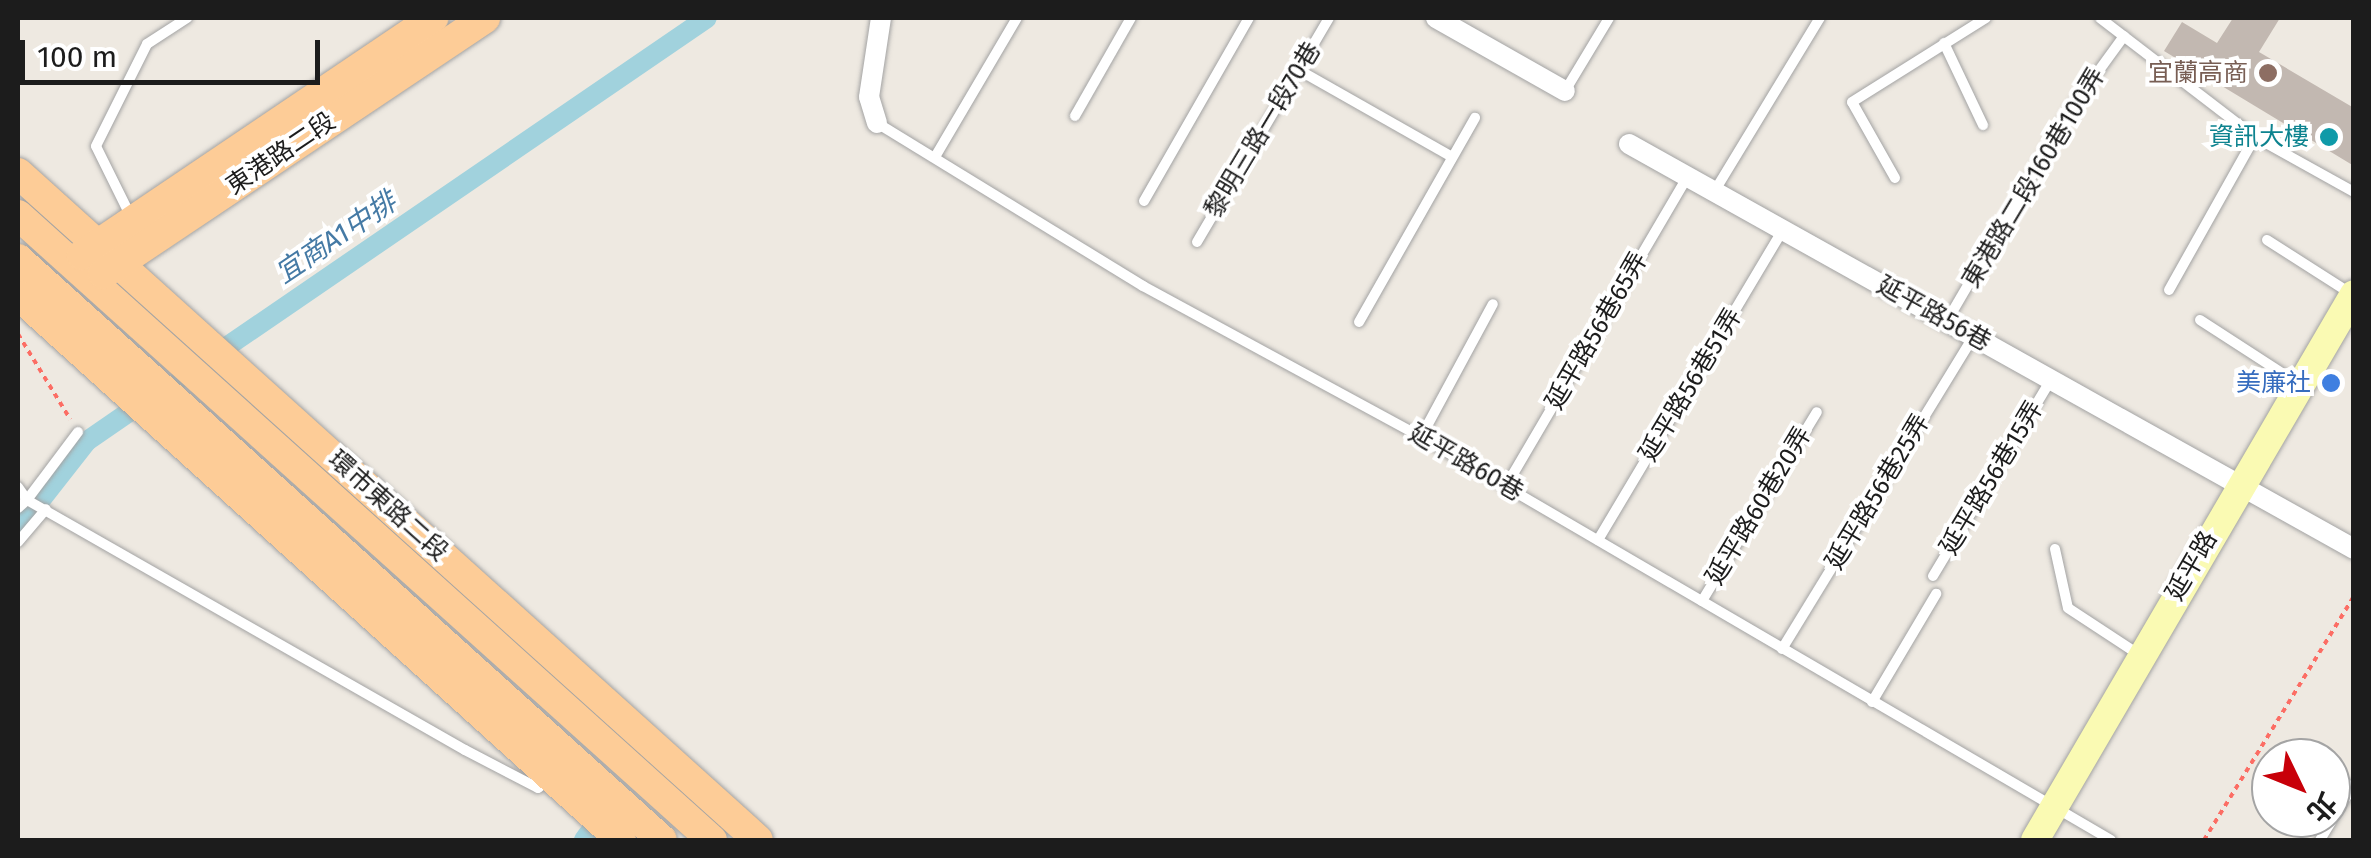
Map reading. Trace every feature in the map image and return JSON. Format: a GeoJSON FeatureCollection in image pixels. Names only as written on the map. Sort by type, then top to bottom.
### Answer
{"type":"FeatureCollection","features":[{"type":"Feature","properties":{"kind":"main road","name":"東港路二段"},"geometry":{"type":"LineString","coordinates":[[108,254],[133,221],[434,18]]}},
{"type":"Feature","properties":{"kind":"main road","name":"東港路二段"},"geometry":{"type":"LineString","coordinates":[[45,297],[485,18]]}},
{"type":"Feature","properties":{"kind":"main road","name":"環市東路二段"},"geometry":{"type":"LineString","coordinates":[[18,172],[758,840]]}},
{"type":"Feature","properties":{"kind":"main road","name":"環市東路二段"},"geometry":{"type":"LineString","coordinates":[[18,215],[45,297],[592,733],[712,840]]}},
{"type":"Feature","properties":{"kind":"main road","name":"環市東路二段"},"geometry":{"type":"LineString","coordinates":[[18,259],[45,297],[561,768],[662,840]]}},
{"type":"Feature","properties":{"kind":"main road","name":"延平路"},"geometry":{"type":"LineString","coordinates":[[2035,840],[2353,294]]}},
{"type":"Feature","properties":{"kind":"main road"},"geometry":{"type":"LineString","coordinates":[[561,768],[613,710]]}},
{"type":"Feature","properties":{"kind":"main road","name":"環市東路二段"},"geometry":{"type":"LineString","coordinates":[[561,768],[622,840]]}},
{"type":"Feature","properties":{"kind":"street"},"geometry":{"type":"LineString","coordinates":[[877,123],[869,96],[881,18]]}},
{"type":"Feature","properties":{"kind":"street"},"geometry":{"type":"LineString","coordinates":[[1436,18],[1564,91]]}},
{"type":"Feature","properties":{"kind":"street","name":"延平路56巷"},"geometry":{"type":"LineString","coordinates":[[1629,144],[2354,549]]}},
{"type":"Feature","properties":{"kind":"lane"},"geometry":{"type":"LineString","coordinates":[[133,221],[96,146],[147,44],[186,18]]}},
{"type":"Feature","properties":{"kind":"lane"},"geometry":{"type":"LineString","coordinates":[[935,157],[1017,18]]}},
{"type":"Feature","properties":{"kind":"lane"},"geometry":{"type":"LineString","coordinates":[[1075,116],[1131,18]]}},
{"type":"Feature","properties":{"kind":"lane"},"geometry":{"type":"LineString","coordinates":[[1144,201],[1249,18]]}},
{"type":"Feature","properties":{"kind":"lane","name":"黎明三路一段70巷"},"geometry":{"type":"LineString","coordinates":[[1197,242],[1329,18]]}},
{"type":"Feature","properties":{"kind":"lane"},"geometry":{"type":"LineString","coordinates":[[1564,91],[1609,18]]}},
{"type":"Feature","properties":{"kind":"lane"},"geometry":{"type":"LineString","coordinates":[[1714,192],[1820,18]]}},
{"type":"Feature","properties":{"kind":"lane"},"geometry":{"type":"LineString","coordinates":[[1895,178],[1852,102],[1982,18]]}},
{"type":"Feature","properties":{"kind":"lane"},"geometry":{"type":"LineString","coordinates":[[2100,18],[2255,137],[2354,192]]}},
{"type":"Feature","properties":{"kind":"lane","name":"東港路二段160巷100弄"},"geometry":{"type":"LineString","coordinates":[[1947,322],[2070,109],[2124,36]]}},
{"type":"Feature","properties":{"kind":"lane"},"geometry":{"type":"LineString","coordinates":[[1944,43],[1983,125]]}},
{"type":"Feature","properties":{"kind":"lane"},"geometry":{"type":"LineString","coordinates":[[1299,70],[1452,156]]}},
{"type":"Feature","properties":{"kind":"lane"},"geometry":{"type":"LineString","coordinates":[[1358,322],[1474,118]]}},
{"type":"Feature","properties":{"kind":"lane","name":"延平路60巷"},"geometry":{"type":"LineString","coordinates":[[877,123],[1143,286],[1421,437],[2111,840]]}},
{"type":"Feature","properties":{"kind":"lane"},"geometry":{"type":"LineString","coordinates":[[2169,290],[2255,137]]}},
{"type":"Feature","properties":{"kind":"lane","name":"延平路56巷65弄"},"geometry":{"type":"LineString","coordinates":[[1506,486],[1688,176]]}},
{"type":"Feature","properties":{"kind":"lane","name":"延平路56巷51弄"},"geometry":{"type":"LineString","coordinates":[[1598,540],[1783,230]]}},
{"type":"Feature","properties":{"kind":"lane"},"geometry":{"type":"LineString","coordinates":[[2267,240],[2353,294]]}},
{"type":"Feature","properties":{"kind":"lane"},"geometry":{"type":"LineString","coordinates":[[1421,437],[1493,304]]}},
{"type":"Feature","properties":{"kind":"lane"},"geometry":{"type":"LineString","coordinates":[[2200,320],[2300,384]]}},
{"type":"Feature","properties":{"kind":"lane","name":"延平路56巷25弄"},"geometry":{"type":"LineString","coordinates":[[1782,649],[1973,336]]}},
{"type":"Feature","properties":{"kind":"lane","name":"延平路56巷15弄"},"geometry":{"type":"LineString","coordinates":[[1934,576],[2051,379]]}},
{"type":"Feature","properties":{"kind":"lane","name":"延平路60巷20弄"},"geometry":{"type":"LineString","coordinates":[[1702,601],[1817,412]]}},
{"type":"Feature","properties":{"kind":"lane"},"geometry":{"type":"LineString","coordinates":[[22,504],[78,432]]}},
{"type":"Feature","properties":{"kind":"lane"},"geometry":{"type":"LineString","coordinates":[[18,487],[22,504]]}},
{"type":"Feature","properties":{"kind":"lane"},"geometry":{"type":"LineString","coordinates":[[22,504],[46,509],[538,788],[561,768]]}},
{"type":"Feature","properties":{"kind":"lane"},"geometry":{"type":"LineString","coordinates":[[18,542],[46,509]]}},
{"type":"Feature","properties":{"kind":"lane"},"geometry":{"type":"LineString","coordinates":[[2055,549],[2068,608],[2141,656]]}},
{"type":"Feature","properties":{"kind":"lane"},"geometry":{"type":"LineString","coordinates":[[1872,702],[1936,594]]}},
{"type":"Feature","properties":{"kind":"lane"},"geometry":{"type":"LineString","coordinates":[[2320,840],[2354,784]]}},
{"type":"Feature","properties":{"kind":"path"},"geometry":{"type":"LineString","coordinates":[[45,297],[78,432]]}},
{"type":"Feature","properties":{"kind":"path"},"geometry":{"type":"LineString","coordinates":[[2204,840],[2354,596]]}},
{"type":"Feature","properties":{"kind":"building","name":"資訊大樓"},"geometry":{"type":"Polygon","coordinates":[[[2233,18],[2280,18],[2259,52],[2354,108],[2354,166],[2164,51],[2182,22],[2217,43],[2233,18]]]}},
{"type":"Feature","properties":{"kind":"waterway","name":"宜商A1中排"},"geometry":{"type":"LineString","coordinates":[[181,378],[707,18]]}},
{"type":"Feature","properties":{"kind":"waterway","name":"宜商A1中排"},"geometry":{"type":"LineString","coordinates":[[18,529],[87,441],[148,399]]}},
{"type":"Feature","properties":{"kind":"waterway"},"geometry":{"type":"LineString","coordinates":[[584,840],[589,833]]}},
{"type":"Feature","properties":{"kind":"place","name":"宜蘭高商"},"geometry":{"type":"Point","coordinates":[2268,73]}},
{"type":"Feature","properties":{"kind":"place","name":"資訊大樓"},"geometry":{"type":"Point","coordinates":[2329,137]}},
{"type":"Feature","properties":{"kind":"place","name":"美廉社"},"geometry":{"type":"Point","coordinates":[2331,383]}}]}
